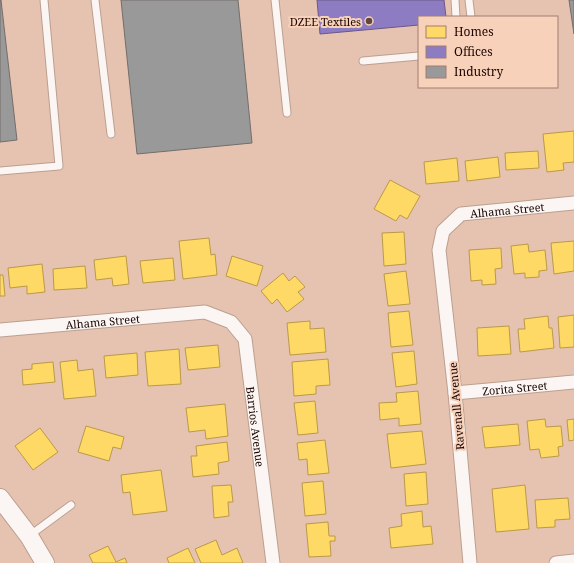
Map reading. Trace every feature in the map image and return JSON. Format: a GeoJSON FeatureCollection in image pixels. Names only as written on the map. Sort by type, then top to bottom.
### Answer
{"type":"FeatureCollection","features":[{"type":"Feature","properties":{"kind":"street","name":"Alhama Street"},"geometry":{"type":"LineString","coordinates":[[439,250],[443,231],[461,214],[574,203]]}},
{"type":"Feature","properties":{"kind":"street","name":"Ravenall Avenue"},"geometry":{"type":"LineString","coordinates":[[439,250],[455,393],[470,563]]}},
{"type":"Feature","properties":{"kind":"street","name":"Alhama Street"},"geometry":{"type":"LineString","coordinates":[[0,330],[206,312]]}},
{"type":"Feature","properties":{"kind":"street","name":"Barrios Avenue"},"geometry":{"type":"LineString","coordinates":[[206,312],[231,322],[245,339],[273,563]]}},
{"type":"Feature","properties":{"kind":"street","name":"Zorita Street"},"geometry":{"type":"LineString","coordinates":[[455,393],[574,382]]}},
{"type":"Feature","properties":{"kind":"street"},"geometry":{"type":"LineString","coordinates":[[0,498],[29,536],[45,563]]}},
{"type":"Feature","properties":{"kind":"street"},"geometry":{"type":"LineString","coordinates":[[556,563],[574,561]]}},
{"type":"Feature","properties":{"kind":"lane"},"geometry":{"type":"LineString","coordinates":[[0,171],[60,166],[44,0]]}},
{"type":"Feature","properties":{"kind":"lane"},"geometry":{"type":"LineString","coordinates":[[95,0],[111,134]]}},
{"type":"Feature","properties":{"kind":"lane"},"geometry":{"type":"LineString","coordinates":[[275,0],[287,113]]}},
{"type":"Feature","properties":{"kind":"lane"},"geometry":{"type":"LineString","coordinates":[[455,0],[456,16]]}},
{"type":"Feature","properties":{"kind":"lane"},"geometry":{"type":"LineString","coordinates":[[469,0],[471,16]]}},
{"type":"Feature","properties":{"kind":"lane"},"geometry":{"type":"LineString","coordinates":[[362,61],[418,56]]}},
{"type":"Feature","properties":{"kind":"lane"},"geometry":{"type":"LineString","coordinates":[[29,536],[71,505]]}},
{"type":"Feature","properties":{"kind":"building: Homes"},"geometry":{"type":"Polygon","coordinates":[[[574,131],[574,162],[563,163],[564,170],[547,172],[543,134],[574,131]]]}},
{"type":"Feature","properties":{"kind":"building: Homes"},"geometry":{"type":"Polygon","coordinates":[[[538,151],[539,168],[506,170],[505,153],[538,151]]]}},
{"type":"Feature","properties":{"kind":"building: Homes"},"geometry":{"type":"Polygon","coordinates":[[[498,157],[500,177],[467,181],[465,161],[498,157]]]}},
{"type":"Feature","properties":{"kind":"building: Homes"},"geometry":{"type":"Polygon","coordinates":[[[457,158],[459,181],[426,184],[424,162],[457,158]]]}},
{"type":"Feature","properties":{"kind":"building: Homes"},"geometry":{"type":"Polygon","coordinates":[[[390,180],[420,196],[407,219],[400,215],[396,221],[374,209],[390,180]]]}},
{"type":"Feature","properties":{"kind":"building: Homes"},"geometry":{"type":"Polygon","coordinates":[[[404,232],[406,264],[384,266],[382,233],[404,232]]]}},
{"type":"Feature","properties":{"kind":"building: Homes"},"geometry":{"type":"Polygon","coordinates":[[[209,238],[211,255],[215,254],[217,275],[183,279],[179,241],[209,238]]]}},
{"type":"Feature","properties":{"kind":"building: Homes"},"geometry":{"type":"Polygon","coordinates":[[[574,241],[574,271],[554,274],[551,243],[574,241]]]}},
{"type":"Feature","properties":{"kind":"building: Homes"},"geometry":{"type":"Polygon","coordinates":[[[528,244],[529,252],[545,250],[547,270],[539,271],[539,277],[525,278],[525,273],[514,274],[511,246],[528,244]]]}},
{"type":"Feature","properties":{"kind":"building: Homes"},"geometry":{"type":"Polygon","coordinates":[[[501,248],[502,268],[495,269],[496,284],[482,285],[482,280],[471,281],[469,250],[501,248]]]}},
{"type":"Feature","properties":{"kind":"building: Homes"},"geometry":{"type":"Polygon","coordinates":[[[126,256],[129,284],[113,286],[112,278],[96,280],[94,260],[126,256]]]}},
{"type":"Feature","properties":{"kind":"building: Homes"},"geometry":{"type":"Polygon","coordinates":[[[232,256],[263,266],[257,286],[226,276],[232,256]]]}},
{"type":"Feature","properties":{"kind":"building: Homes"},"geometry":{"type":"Polygon","coordinates":[[[173,258],[175,280],[143,283],[140,261],[173,258]]]}},
{"type":"Feature","properties":{"kind":"building: Homes"},"geometry":{"type":"Polygon","coordinates":[[[42,264],[45,292],[27,294],[27,286],[10,288],[8,268],[42,264]]]}},
{"type":"Feature","properties":{"kind":"building: Homes"},"geometry":{"type":"Polygon","coordinates":[[[85,266],[87,288],[54,290],[53,269],[85,266]]]}},
{"type":"Feature","properties":{"kind":"building: Homes"},"geometry":{"type":"Polygon","coordinates":[[[406,271],[410,304],[388,306],[384,274],[406,271]]]}},
{"type":"Feature","properties":{"kind":"building: Homes"},"geometry":{"type":"Polygon","coordinates":[[[283,273],[289,281],[295,276],[305,287],[298,292],[304,299],[287,312],[277,299],[272,304],[261,291],[283,273]]]}},
{"type":"Feature","properties":{"kind":"building: Homes"},"geometry":{"type":"Polygon","coordinates":[[[0,275],[3,275],[5,296],[0,296],[0,275]]]}},
{"type":"Feature","properties":{"kind":"building: Homes"},"geometry":{"type":"Polygon","coordinates":[[[409,311],[413,345],[391,347],[388,313],[409,311]]]}},
{"type":"Feature","properties":{"kind":"building: Homes"},"geometry":{"type":"Polygon","coordinates":[[[574,315],[574,347],[560,348],[558,317],[574,315]]]}},
{"type":"Feature","properties":{"kind":"building: Homes"},"geometry":{"type":"Polygon","coordinates":[[[548,316],[549,328],[552,328],[554,348],[520,352],[518,329],[525,329],[524,319],[548,316]]]}},
{"type":"Feature","properties":{"kind":"building: Homes"},"geometry":{"type":"Polygon","coordinates":[[[310,321],[310,329],[324,328],[326,352],[290,355],[287,323],[310,321]]]}},
{"type":"Feature","properties":{"kind":"building: Homes"},"geometry":{"type":"Polygon","coordinates":[[[509,326],[511,354],[478,356],[477,328],[509,326]]]}},
{"type":"Feature","properties":{"kind":"building: Homes"},"geometry":{"type":"Polygon","coordinates":[[[218,345],[220,367],[188,370],[185,348],[218,345]]]}},
{"type":"Feature","properties":{"kind":"building: Homes"},"geometry":{"type":"Polygon","coordinates":[[[179,349],[181,384],[148,386],[145,352],[179,349]]]}},
{"type":"Feature","properties":{"kind":"building: Homes"},"geometry":{"type":"Polygon","coordinates":[[[414,351],[417,384],[396,387],[392,353],[414,351]]]}},
{"type":"Feature","properties":{"kind":"building: Homes"},"geometry":{"type":"Polygon","coordinates":[[[137,353],[138,375],[106,378],[104,356],[137,353]]]}},
{"type":"Feature","properties":{"kind":"building: Homes"},"geometry":{"type":"Polygon","coordinates":[[[328,359],[330,385],[316,386],[316,394],[294,396],[292,362],[328,359]]]}},
{"type":"Feature","properties":{"kind":"building: Homes"},"geometry":{"type":"Polygon","coordinates":[[[77,360],[78,371],[93,369],[96,396],[64,399],[60,362],[77,360]]]}},
{"type":"Feature","properties":{"kind":"building: Homes"},"geometry":{"type":"Polygon","coordinates":[[[53,362],[55,382],[23,385],[22,370],[32,369],[32,364],[53,362]]]}},
{"type":"Feature","properties":{"kind":"building: Homes"},"geometry":{"type":"Polygon","coordinates":[[[418,391],[421,424],[399,426],[399,418],[380,420],[379,403],[397,402],[396,393],[418,391]]]}},
{"type":"Feature","properties":{"kind":"building: Homes"},"geometry":{"type":"Polygon","coordinates":[[[315,401],[318,433],[298,435],[294,403],[315,401]]]}},
{"type":"Feature","properties":{"kind":"building: Homes"},"geometry":{"type":"Polygon","coordinates":[[[225,404],[228,436],[206,439],[205,430],[189,432],[186,408],[225,404]]]}},
{"type":"Feature","properties":{"kind":"building: Homes"},"geometry":{"type":"Polygon","coordinates":[[[545,419],[546,427],[561,426],[563,446],[558,447],[559,456],[541,458],[539,449],[530,450],[527,421],[545,419]]]}},
{"type":"Feature","properties":{"kind":"building: Homes"},"geometry":{"type":"Polygon","coordinates":[[[574,419],[574,440],[569,441],[567,420],[574,419]]]}},
{"type":"Feature","properties":{"kind":"building: Homes"},"geometry":{"type":"Polygon","coordinates":[[[518,424],[520,445],[485,448],[482,427],[518,424]]]}},
{"type":"Feature","properties":{"kind":"building: Homes"},"geometry":{"type":"Polygon","coordinates":[[[86,426],[124,437],[121,449],[113,447],[109,461],[78,452],[86,426]]]}},
{"type":"Feature","properties":{"kind":"building: Homes"},"geometry":{"type":"Polygon","coordinates":[[[40,428],[58,452],[33,470],[15,446],[40,428]]]}},
{"type":"Feature","properties":{"kind":"building: Homes"},"geometry":{"type":"Polygon","coordinates":[[[422,431],[426,464],[391,468],[387,434],[422,431]]]}},
{"type":"Feature","properties":{"kind":"building: Homes"},"geometry":{"type":"Polygon","coordinates":[[[325,440],[329,473],[308,475],[307,459],[299,460],[297,443],[325,440]]]}},
{"type":"Feature","properties":{"kind":"building: Homes"},"geometry":{"type":"Polygon","coordinates":[[[227,442],[229,461],[218,463],[219,474],[193,477],[191,456],[197,456],[196,446],[227,442]]]}},
{"type":"Feature","properties":{"kind":"building: Homes"},"geometry":{"type":"Polygon","coordinates":[[[161,470],[167,511],[133,515],[130,492],[123,493],[121,475],[161,470]]]}},
{"type":"Feature","properties":{"kind":"building: Homes"},"geometry":{"type":"Polygon","coordinates":[[[426,472],[428,504],[406,506],[404,474],[426,472]]]}},
{"type":"Feature","properties":{"kind":"building: Homes"},"geometry":{"type":"Polygon","coordinates":[[[323,481],[326,514],[305,516],[302,483],[323,481]]]}},
{"type":"Feature","properties":{"kind":"building: Homes"},"geometry":{"type":"Polygon","coordinates":[[[231,485],[233,502],[228,502],[229,516],[214,518],[212,486],[231,485]]]}},
{"type":"Feature","properties":{"kind":"building: Homes"},"geometry":{"type":"Polygon","coordinates":[[[525,485],[529,529],[496,532],[492,489],[525,485]]]}},
{"type":"Feature","properties":{"kind":"building: Homes"},"geometry":{"type":"Polygon","coordinates":[[[568,498],[570,519],[555,520],[555,527],[537,528],[535,500],[568,498]]]}},
{"type":"Feature","properties":{"kind":"building: Homes"},"geometry":{"type":"Polygon","coordinates":[[[422,511],[423,527],[431,526],[433,544],[391,548],[389,528],[402,526],[401,514],[422,511]]]}},
{"type":"Feature","properties":{"kind":"building: Homes"},"geometry":{"type":"Polygon","coordinates":[[[328,522],[329,536],[335,536],[335,541],[330,541],[331,556],[309,557],[306,524],[328,522]]]}},
{"type":"Feature","properties":{"kind":"building: Homes"},"geometry":{"type":"Polygon","coordinates":[[[216,540],[222,555],[237,548],[243,563],[201,563],[195,549],[216,540]]]}},
{"type":"Feature","properties":{"kind":"building: Homes"},"geometry":{"type":"Polygon","coordinates":[[[108,546],[116,562],[125,558],[127,563],[93,563],[89,555],[108,546]]]}},
{"type":"Feature","properties":{"kind":"building: Homes"},"geometry":{"type":"Polygon","coordinates":[[[188,548],[195,563],[169,563],[167,558],[188,548]]]}},
{"type":"Feature","properties":{"kind":"building: Offices","name":"DZEE Textiles"},"geometry":{"type":"Polygon","coordinates":[[[317,0],[444,0],[446,16],[418,16],[418,25],[320,34],[317,0]]]}},
{"type":"Feature","properties":{"kind":"building: Industry"},"geometry":{"type":"Polygon","coordinates":[[[0,0],[17,140],[0,142],[0,0]]]}},
{"type":"Feature","properties":{"kind":"building: Industry"},"geometry":{"type":"Polygon","coordinates":[[[121,0],[238,0],[252,143],[137,154],[121,0]]]}},
{"type":"Feature","properties":{"kind":"building: Industry"},"geometry":{"type":"Polygon","coordinates":[[[569,0],[574,0],[574,34],[569,0]]]}},
{"type":"Feature","properties":{"kind":"place","name":"DZEE Textiles"},"geometry":{"type":"Point","coordinates":[369,21]}}]}
